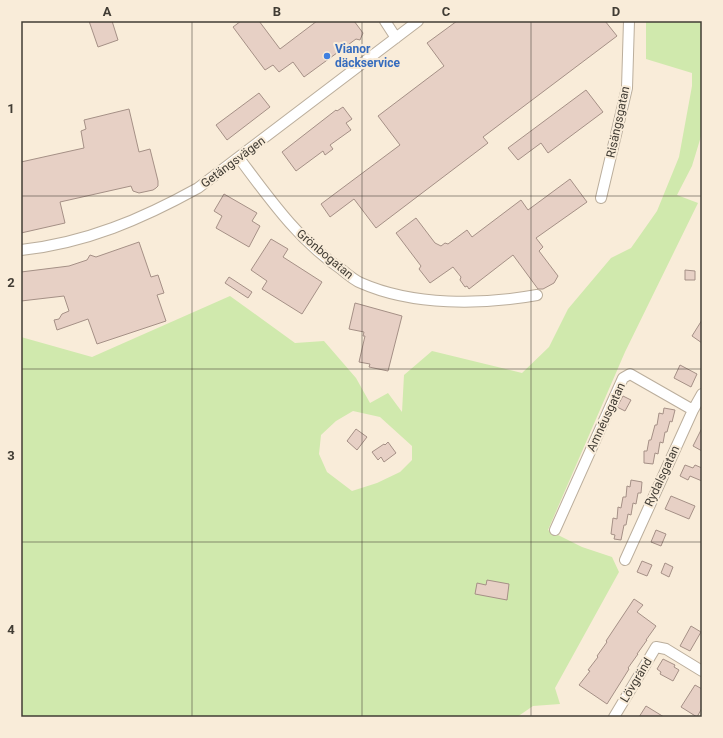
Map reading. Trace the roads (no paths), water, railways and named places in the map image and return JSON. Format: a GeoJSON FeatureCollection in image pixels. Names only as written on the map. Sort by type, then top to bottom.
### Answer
{"type":"FeatureCollection","features":[{"type":"Feature","properties":{"kind":"street"},"geometry":{"type":"LineString","coordinates":[[385,21],[396,38]]}},
{"type":"Feature","properties":{"kind":"street","name":"Getängsvägen"},"geometry":{"type":"LineString","coordinates":[[21,250],[43,248],[71,242],[121,226],[198,188],[418,21]]}},
{"type":"Feature","properties":{"kind":"street","name":"Risängsgatan"},"geometry":{"type":"LineString","coordinates":[[600,198],[627,88],[629,21]]}},
{"type":"Feature","properties":{"kind":"street","name":"Grönbogatan"},"geometry":{"type":"LineString","coordinates":[[239,158],[281,214],[300,235],[332,263],[360,282],[389,293],[425,300],[471,301],[537,295]]}},
{"type":"Feature","properties":{"kind":"street","name":"Amnéusgatan"},"geometry":{"type":"LineString","coordinates":[[555,530],[623,378],[630,374],[693,410]]}},
{"type":"Feature","properties":{"kind":"street","name":"Rydalsgatan"},"geometry":{"type":"LineString","coordinates":[[625,560],[693,410],[702,394]]}},
{"type":"Feature","properties":{"kind":"street","name":"Lövgränd"},"geometry":{"type":"LineString","coordinates":[[614,717],[656,647],[666,649],[702,671]]}},
{"type":"Feature","properties":{"kind":"place","name":"Vianor däckservice"},"geometry":{"type":"Point","coordinates":[327,56]}}]}
